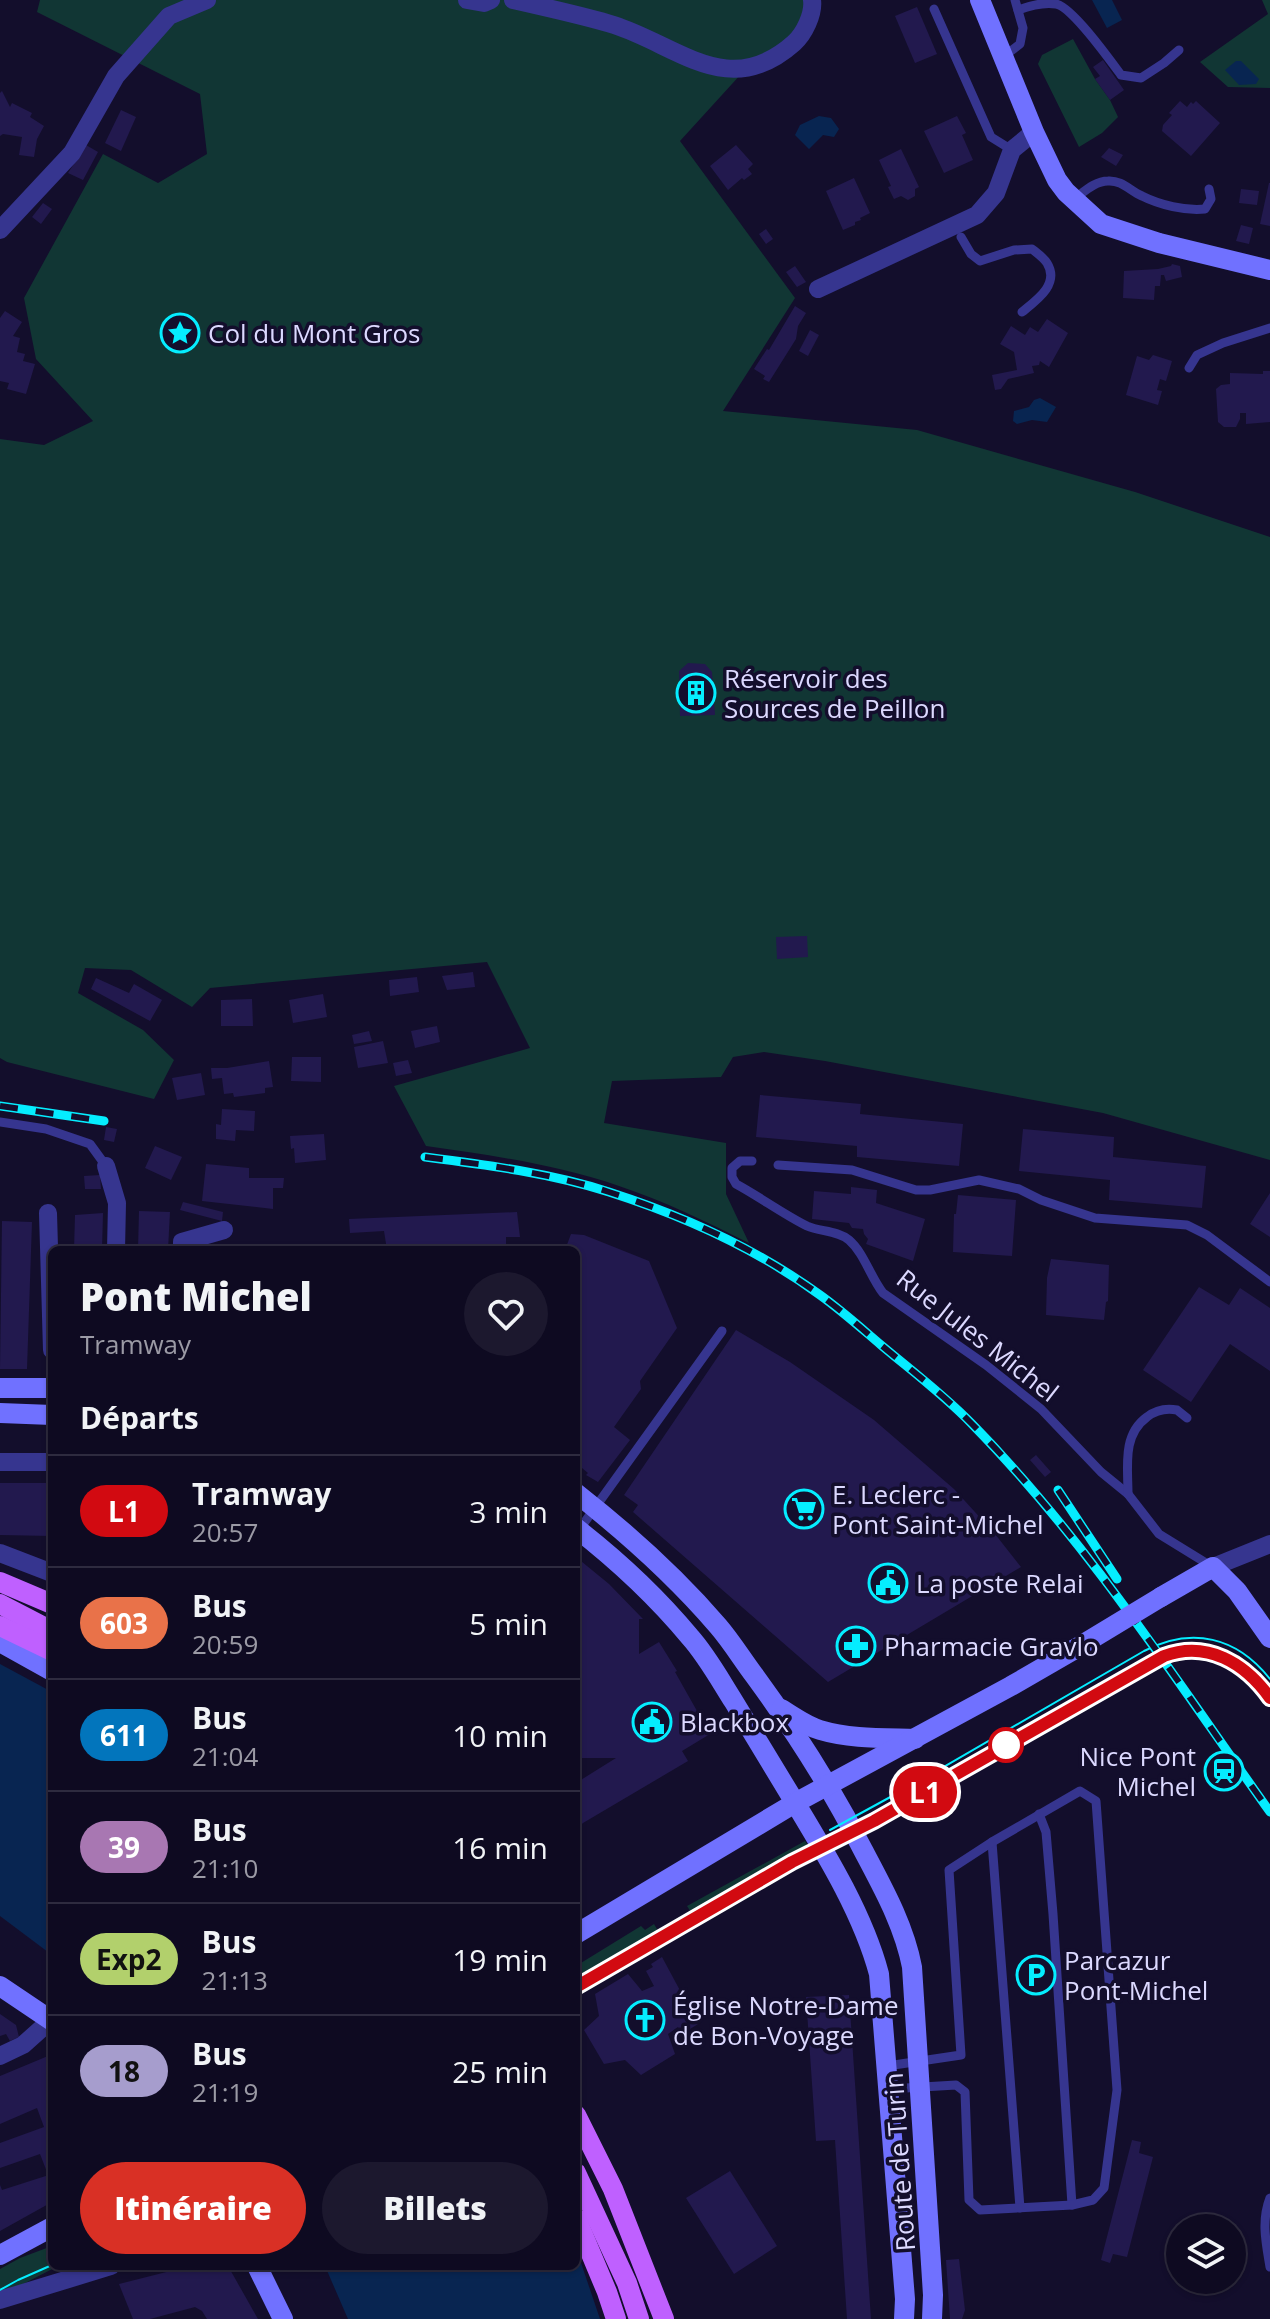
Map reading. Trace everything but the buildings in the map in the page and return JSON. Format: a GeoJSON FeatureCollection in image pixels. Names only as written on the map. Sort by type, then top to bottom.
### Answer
{"type":"FeatureCollection","features":[{"type":"Feature","properties":{"kind":"main road"},"geometry":{"type":"LineString","coordinates":[[980,0],[1034,132],[1057,180],[1074,199],[1101,224],[1159,243],[1270,270]]}},
{"type":"Feature","properties":{"kind":"main road"},"geometry":{"type":"LineString","coordinates":[[0,1388],[48,1388]]}},
{"type":"Feature","properties":{"kind":"main road"},"geometry":{"type":"LineString","coordinates":[[0,1413],[48,1415]]}},
{"type":"Feature","properties":{"kind":"main road","name":"Route de Turin"},"geometry":{"type":"LineString","coordinates":[[580,1496],[673,1577],[719,1627],[777,1706],[828,1785],[908,1944],[919,2062],[932,2319]]}},
{"type":"Feature","properties":{"kind":"main road","name":"Route de Turin"},"geometry":{"type":"LineString","coordinates":[[580,1531],[642,1585],[692,1638],[795,1803],[847,1896],[873,1951],[879,1974],[889,2089],[904,2319]]}},
{"type":"Feature","properties":{"kind":"main road"},"geometry":{"type":"LineString","coordinates":[[580,1932],[795,1803],[1075,1649],[1213,1567],[1237,1591],[1270,1638]]}},
{"type":"Feature","properties":{"kind":"main road"},"geometry":{"type":"LineString","coordinates":[[0,1582],[48,1602]]}},
{"type":"Feature","properties":{"kind":"main road"},"geometry":{"type":"LineString","coordinates":[[0,1604],[48,1629]]}},
{"type":"Feature","properties":{"kind":"main road"},"geometry":{"type":"LineString","coordinates":[[0,1626],[48,1649]]}},
{"type":"Feature","properties":{"kind":"main road"},"geometry":{"type":"LineString","coordinates":[[0,1642],[48,1669]]}},
{"type":"Feature","properties":{"kind":"main road"},"geometry":{"type":"LineString","coordinates":[[777,1706],[818,1729],[848,1736],[915,1739]]}},
{"type":"Feature","properties":{"kind":"main road"},"geometry":{"type":"LineString","coordinates":[[0,1986],[48,2018]]}},
{"type":"Feature","properties":{"kind":"main road"},"geometry":{"type":"LineString","coordinates":[[580,2123],[613,2189],[664,2319]]}},
{"type":"Feature","properties":{"kind":"main road"},"geometry":{"type":"LineString","coordinates":[[580,2182],[627,2283],[639,2319]]}},
{"type":"Feature","properties":{"kind":"main road"},"geometry":{"type":"LineString","coordinates":[[580,2228],[616,2319]]}},
{"type":"Feature","properties":{"kind":"main road"},"geometry":{"type":"LineString","coordinates":[[0,2255],[48,2229]]}},
{"type":"Feature","properties":{"kind":"main road"},"geometry":{"type":"LineString","coordinates":[[259,2270],[283,2319]]}},
{"type":"Feature","properties":{"kind":"street"},"geometry":{"type":"LineString","coordinates":[[0,230],[72,153],[116,76],[169,16],[207,0]]}},
{"type":"Feature","properties":{"kind":"street"},"geometry":{"type":"LineString","coordinates":[[467,0],[484,3],[491,0]]}},
{"type":"Feature","properties":{"kind":"street"},"geometry":{"type":"LineString","coordinates":[[513,0],[616,26],[689,59],[726,69],[754,68],[788,48],[808,23],[812,0]]}},
{"type":"Feature","properties":{"kind":"street"},"geometry":{"type":"LineString","coordinates":[[818,289],[977,215],[996,193],[1012,150],[1034,132]]}},
{"type":"Feature","properties":{"kind":"street"},"geometry":{"type":"LineString","coordinates":[[106,1166],[117,1203],[116,1246]]}},
{"type":"Feature","properties":{"kind":"street"},"geometry":{"type":"LineString","coordinates":[[48,1213],[49,1246]]}},
{"type":"Feature","properties":{"kind":"street"},"geometry":{"type":"LineString","coordinates":[[182,1246],[182,1242],[224,1230]]}},
{"type":"Feature","properties":{"kind":"street"},"geometry":{"type":"LineString","coordinates":[[0,1462],[48,1462]]}},
{"type":"Feature","properties":{"kind":"street"},"geometry":{"type":"LineString","coordinates":[[1213,1567],[1270,1544]]}},
{"type":"Feature","properties":{"kind":"street"},"geometry":{"type":"LineString","coordinates":[[0,1553],[48,1571]]}},
{"type":"Feature","properties":{"kind":"street"},"geometry":{"type":"LineString","coordinates":[[0,2056],[23,2045],[48,2024]]}},
{"type":"Feature","properties":{"kind":"street"},"geometry":{"type":"LineString","coordinates":[[23,2243],[48,2237]]}},
{"type":"Feature","properties":{"kind":"street"},"geometry":{"type":"LineString","coordinates":[[0,2300],[98,2270]]}},
{"type":"Feature","properties":{"kind":"lane"},"geometry":{"type":"LineString","coordinates":[[1003,57],[1020,44],[1023,28],[1016,5],[1059,4],[1071,13],[1121,75],[1141,78],[1179,50]]}},
{"type":"Feature","properties":{"kind":"lane"},"geometry":{"type":"LineString","coordinates":[[934,9],[991,137],[1012,150]]}},
{"type":"Feature","properties":{"kind":"lane"},"geometry":{"type":"LineString","coordinates":[[1074,199],[1092,185],[1108,180],[1125,184],[1142,196],[1191,211],[1205,209],[1211,199],[1209,189]]}},
{"type":"Feature","properties":{"kind":"lane"},"geometry":{"type":"LineString","coordinates":[[961,237],[971,254],[980,261],[1014,250],[1032,249],[1047,262],[1051,278],[1043,295],[1022,312]]}},
{"type":"Feature","properties":{"kind":"lane"},"geometry":{"type":"LineString","coordinates":[[1189,368],[1197,355],[1270,328]]}},
{"type":"Feature","properties":{"kind":"lane"},"geometry":{"type":"LineString","coordinates":[[0,1122],[46,1129],[90,1144],[106,1166]]}},
{"type":"Feature","properties":{"kind":"lane","name":"Rue Jules Michel"},"geometry":{"type":"LineString","coordinates":[[752,1161],[740,1161],[734,1165],[731,1174],[736,1184],[812,1228],[847,1238],[858,1250],[883,1293],[1014,1386],[1041,1409],[1101,1472],[1128,1494],[1159,1534],[1213,1567]]}},
{"type":"Feature","properties":{"kind":"lane"},"geometry":{"type":"LineString","coordinates":[[778,1165],[852,1170],[916,1190],[979,1180],[1019,1189],[1041,1200],[1095,1218],[1187,1225],[1207,1235],[1270,1282]]}},
{"type":"Feature","properties":{"kind":"lane"},"geometry":{"type":"LineString","coordinates":[[580,1526],[722,1331]]}},
{"type":"Feature","properties":{"kind":"lane"},"geometry":{"type":"LineString","coordinates":[[1128,1494],[1129,1440],[1137,1426],[1154,1412],[1163,1409],[1177,1410],[1187,1418]]}},
{"type":"Feature","properties":{"kind":"lane"},"geometry":{"type":"LineString","coordinates":[[887,2066],[961,2055],[949,1870],[1080,1791],[1096,1801],[1117,2090],[1104,2188],[1093,2200],[1072,2205],[980,2210],[969,2200],[965,2092],[956,2085],[889,2089]]}},
{"type":"Feature","properties":{"kind":"lane"},"geometry":{"type":"LineString","coordinates":[[1039,1814],[1046,1832],[1053,1914],[1072,2205]]}},
{"type":"Feature","properties":{"kind":"lane"},"geometry":{"type":"LineString","coordinates":[[992,1842],[1020,2208]]}},
{"type":"Feature","properties":{"kind":"lane"},"geometry":{"type":"LineString","coordinates":[[1270,2198],[1264,2222],[1270,2267]]}},
{"type":"Feature","properties":{"kind":"green space"},"geometry":{"type":"Polygon","coordinates":[[[40,0],[817,0],[810,33],[742,73],[680,141],[795,298],[723,411],[917,430],[1135,492],[1270,537],[1270,1160],[1103,1113],[764,1052],[733,1057],[721,1077],[612,1081],[604,1123],[726,1143],[726,1194],[749,1243],[669,1205],[573,1172],[426,1146],[394,1086],[530,1048],[487,962],[210,988],[192,1007],[131,970],[85,968],[78,993],[143,1030],[174,1060],[154,1099],[0,1058],[0,439],[44,445],[93,421],[36,359],[24,298],[103,154],[158,183],[207,154],[200,94],[37,12],[40,0]]]}},
{"type":"Feature","properties":{"kind":"green space"},"geometry":{"type":"Polygon","coordinates":[[[1262,0],[1270,0],[1270,88],[1228,87],[1200,62],[1268,14],[1262,0]]]}},
{"type":"Feature","properties":{"kind":"green space"},"geometry":{"type":"Polygon","coordinates":[[[1073,39],[1118,117],[1102,133],[1079,147],[1038,64],[1042,55],[1073,39]]]}},
{"type":"Feature","properties":{"kind":"green space"},"geometry":{"type":"Polygon","coordinates":[[[805,1841],[815,1858],[698,1923],[687,1906],[805,1841]]]}},
{"type":"Feature","properties":{"kind":"green space"},"geometry":{"type":"Polygon","coordinates":[[[654,1924],[664,1941],[580,1993],[580,1964],[641,1926],[645,1930],[654,1924]]]}},
{"type":"Feature","properties":{"kind":"green space"},"geometry":{"type":"Polygon","coordinates":[[[48,2248],[50,2270],[0,2296],[0,2269],[48,2248]]]}},
{"type":"Feature","properties":{"kind":"water"},"geometry":{"type":"Polygon","coordinates":[[[1092,0],[1112,0],[1122,20],[1107,28],[1092,0]]]}},
{"type":"Feature","properties":{"kind":"water"},"geometry":{"type":"Polygon","coordinates":[[[1236,61],[1241,61],[1259,79],[1256,84],[1239,85],[1225,70],[1236,61]]]}},
{"type":"Feature","properties":{"kind":"water"},"geometry":{"type":"Polygon","coordinates":[[[819,116],[831,118],[839,129],[834,137],[823,135],[809,149],[795,135],[800,125],[819,116]]]}},
{"type":"Feature","properties":{"kind":"water"},"geometry":{"type":"Polygon","coordinates":[[[1040,398],[1056,407],[1047,422],[1032,420],[1017,424],[1013,421],[1014,411],[1029,407],[1040,398]]]}},
{"type":"Feature","properties":{"kind":"water"},"geometry":{"type":"Polygon","coordinates":[[[0,1664],[48,1690],[48,1952],[0,1916],[0,1664]]]}},
{"type":"Feature","properties":{"kind":"water"},"geometry":{"type":"Polygon","coordinates":[[[580,2260],[600,2319],[348,2319],[327,2270],[580,2270],[580,2260]]]}},
{"type":"Feature","properties":{"kind":"tram line"},"geometry":{"type":"LineString","coordinates":[[830,1830],[1162,1643],[1179,1639],[1213,1640],[1243,1653],[1270,1679]]}},
{"type":"Feature","properties":{"kind":"tram line","name":"L1"},"geometry":{"type":"LineString","coordinates":[[580,1985],[792,1862],[874,1821],[1164,1656],[1189,1650],[1224,1657],[1248,1672],[1270,1698]]}},
{"type":"Feature","properties":{"kind":"tram line"},"geometry":{"type":"LineString","coordinates":[[580,1985],[792,1862],[874,1821],[1158,1658],[1191,1651],[1221,1656],[1247,1673],[1270,1698]]}},
{"type":"Feature","properties":{"kind":"tram line"},"geometry":{"type":"LineString","coordinates":[[0,2290],[48,2267]]}},
{"type":"Feature","properties":{"kind":"railway"},"geometry":{"type":"LineString","coordinates":[[0,1106],[104,1121]]}},
{"type":"Feature","properties":{"kind":"railway"},"geometry":{"type":"LineString","coordinates":[[425,1157],[541,1175],[637,1201],[745,1249],[796,1278],[836,1307],[950,1403],[1054,1515],[1129,1612],[1270,1812]]}},
{"type":"Feature","properties":{"kind":"railway"},"geometry":{"type":"LineString","coordinates":[[1058,1490],[1117,1579]]}},
{"type":"Feature","properties":{"kind":"place","name":"Col du Mont Gros"},"geometry":{"type":"Point","coordinates":[180,333]}},
{"type":"Feature","properties":{"kind":"place","name":"Réservoir des Sources de Peillon"},"geometry":{"type":"Point","coordinates":[696,693]}},
{"type":"Feature","properties":{"kind":"place","name":"E. Leclerc - Pont Saint-Michel"},"geometry":{"type":"Point","coordinates":[804,1509]}},
{"type":"Feature","properties":{"kind":"place","name":"La poste Relai"},"geometry":{"type":"Point","coordinates":[888,1583]}},
{"type":"Feature","properties":{"kind":"place","name":"Pharmacie Gravlo"},"geometry":{"type":"Point","coordinates":[856,1646]}},
{"type":"Feature","properties":{"kind":"place","name":"Blackbox"},"geometry":{"type":"Point","coordinates":[652,1722]}},
{"type":"Feature","properties":{"kind":"place","name":"Nice Pont Michel"},"geometry":{"type":"Point","coordinates":[1224,1771]}},
{"type":"Feature","properties":{"kind":"place","name":"Parcazur Pont-Michel"},"geometry":{"type":"Point","coordinates":[1036,1975]}},
{"type":"Feature","properties":{"kind":"place","name":"Église Notre-Dame de Bon-Voyage"},"geometry":{"type":"Point","coordinates":[645,2020]}}]}
